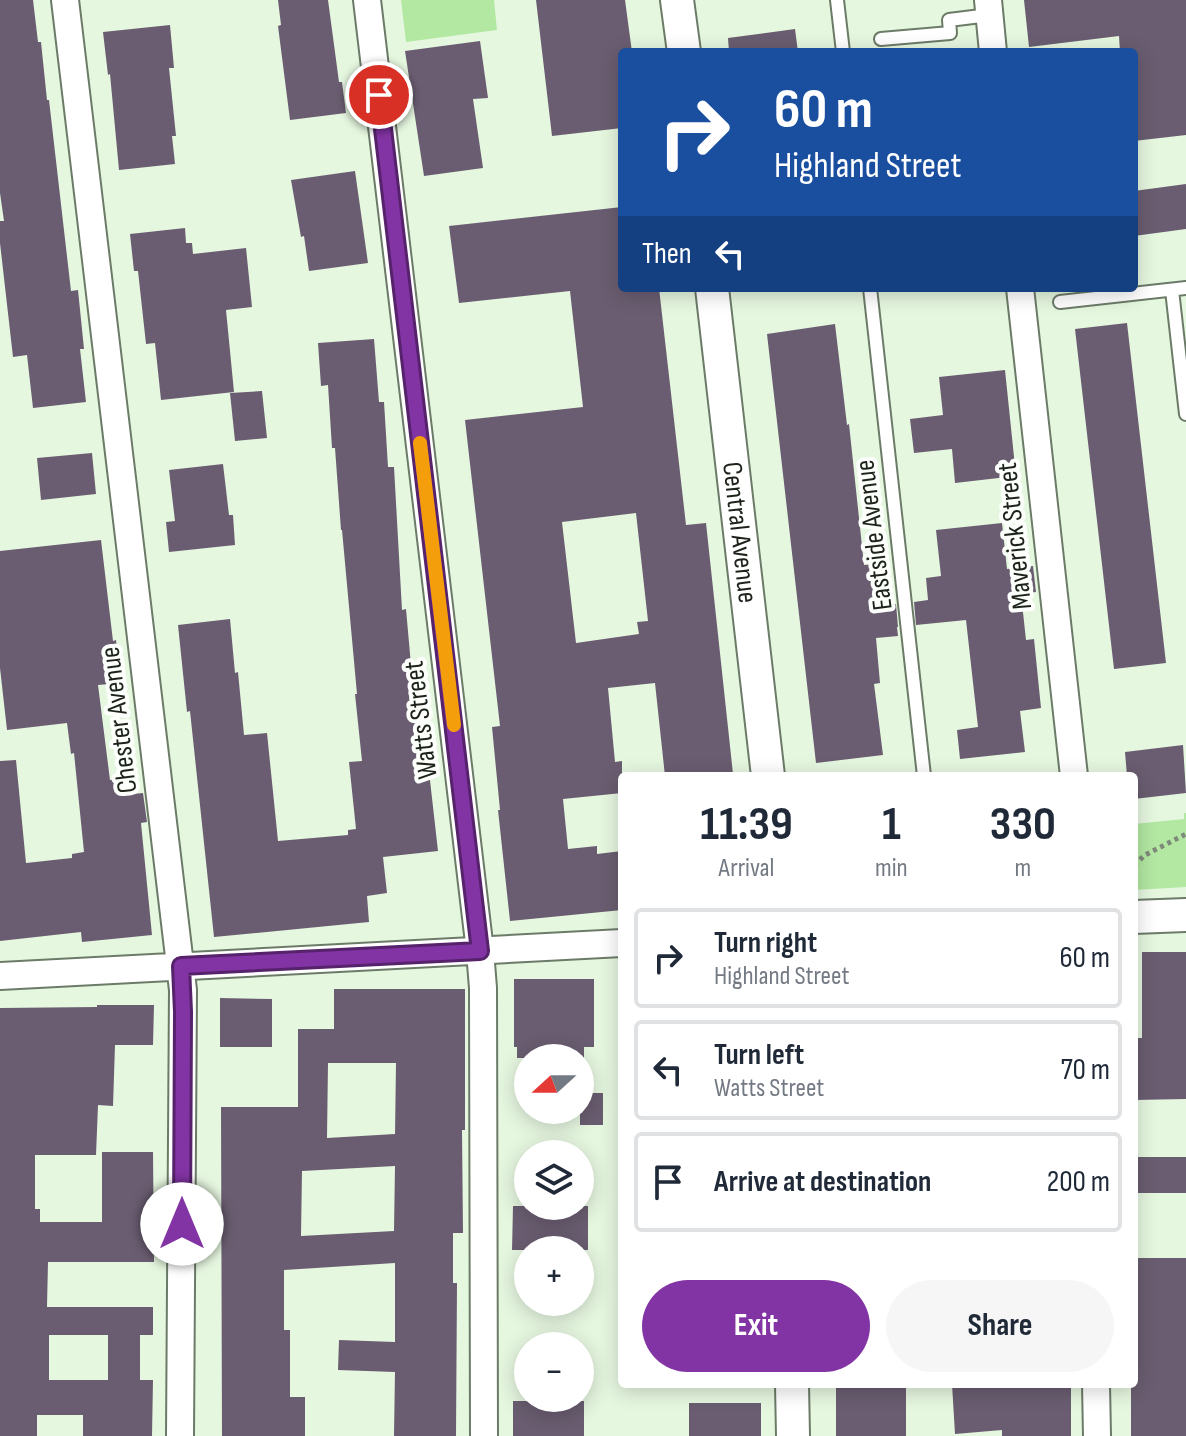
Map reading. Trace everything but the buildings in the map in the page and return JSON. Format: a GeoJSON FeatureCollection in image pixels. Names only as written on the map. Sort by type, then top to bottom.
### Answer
{"type":"FeatureCollection","features":[{"type":"Feature","properties":{"kind":"street","name":"Chester Avenue"},"geometry":{"type":"LineString","coordinates":[[65,0],[181,966],[180,1436]]}},
{"type":"Feature","properties":{"kind":"street","name":"Watts Street"},"geometry":{"type":"LineString","coordinates":[[367,0],[480,951],[483,988],[484,1436]]}},
{"type":"Feature","properties":{"kind":"street"},"geometry":{"type":"LineString","coordinates":[[677,0],[683,48]]}},
{"type":"Feature","properties":{"kind":"street"},"geometry":{"type":"LineString","coordinates":[[988,8],[993,48]]}},
{"type":"Feature","properties":{"kind":"street","name":"Central Avenue"},"geometry":{"type":"LineString","coordinates":[[712,292],[768,772]]}},
{"type":"Feature","properties":{"kind":"street","name":"Maverick Street"},"geometry":{"type":"LineString","coordinates":[[1020,292],[1074,772]]}},
{"type":"Feature","properties":{"kind":"street"},"geometry":{"type":"LineString","coordinates":[[1138,917],[1186,915]]}},
{"type":"Feature","properties":{"kind":"street"},"geometry":{"type":"LineString","coordinates":[[0,976],[618,943]]}},
{"type":"Feature","properties":{"kind":"street"},"geometry":{"type":"LineString","coordinates":[[792,1388],[793,1436]]}},
{"type":"Feature","properties":{"kind":"street"},"geometry":{"type":"LineString","coordinates":[[1096,1388],[1097,1436]]}},
{"type":"Feature","properties":{"kind":"lane"},"geometry":{"type":"LineString","coordinates":[[837,0],[843,48]]}},
{"type":"Feature","properties":{"kind":"lane"},"geometry":{"type":"LineString","coordinates":[[881,39],[950,33],[949,20],[988,8]]}},
{"type":"Feature","properties":{"kind":"lane"},"geometry":{"type":"LineString","coordinates":[[1060,302],[1186,288]]}},
{"type":"Feature","properties":{"kind":"lane"},"geometry":{"type":"LineString","coordinates":[[1172,290],[1186,414]]}},
{"type":"Feature","properties":{"kind":"lane","name":"Eastside Avenue"},"geometry":{"type":"LineString","coordinates":[[870,292],[924,772]]}},
{"type":"Feature","properties":{"kind":"path"},"geometry":{"type":"LineString","coordinates":[[1138,861],[1186,834]]}},
{"type":"Feature","properties":{"kind":"green space"},"geometry":{"type":"Polygon","coordinates":[[[401,0],[494,0],[497,30],[406,42],[401,0]]]}},
{"type":"Feature","properties":{"kind":"green space"},"geometry":{"type":"Polygon","coordinates":[[[1186,813],[1186,887],[1138,890],[1138,824],[1184,819],[1186,813]]]}},
{"type":"Feature","properties":{"kind":"slow traffic"},"geometry":{"type":"LineString","coordinates":[[420,443],[454,725]]}},
{"type":"Feature","properties":{"kind":"route"},"geometry":{"type":"LineString","coordinates":[[182,1224],[181,966],[480,951],[379,95]]}}]}
